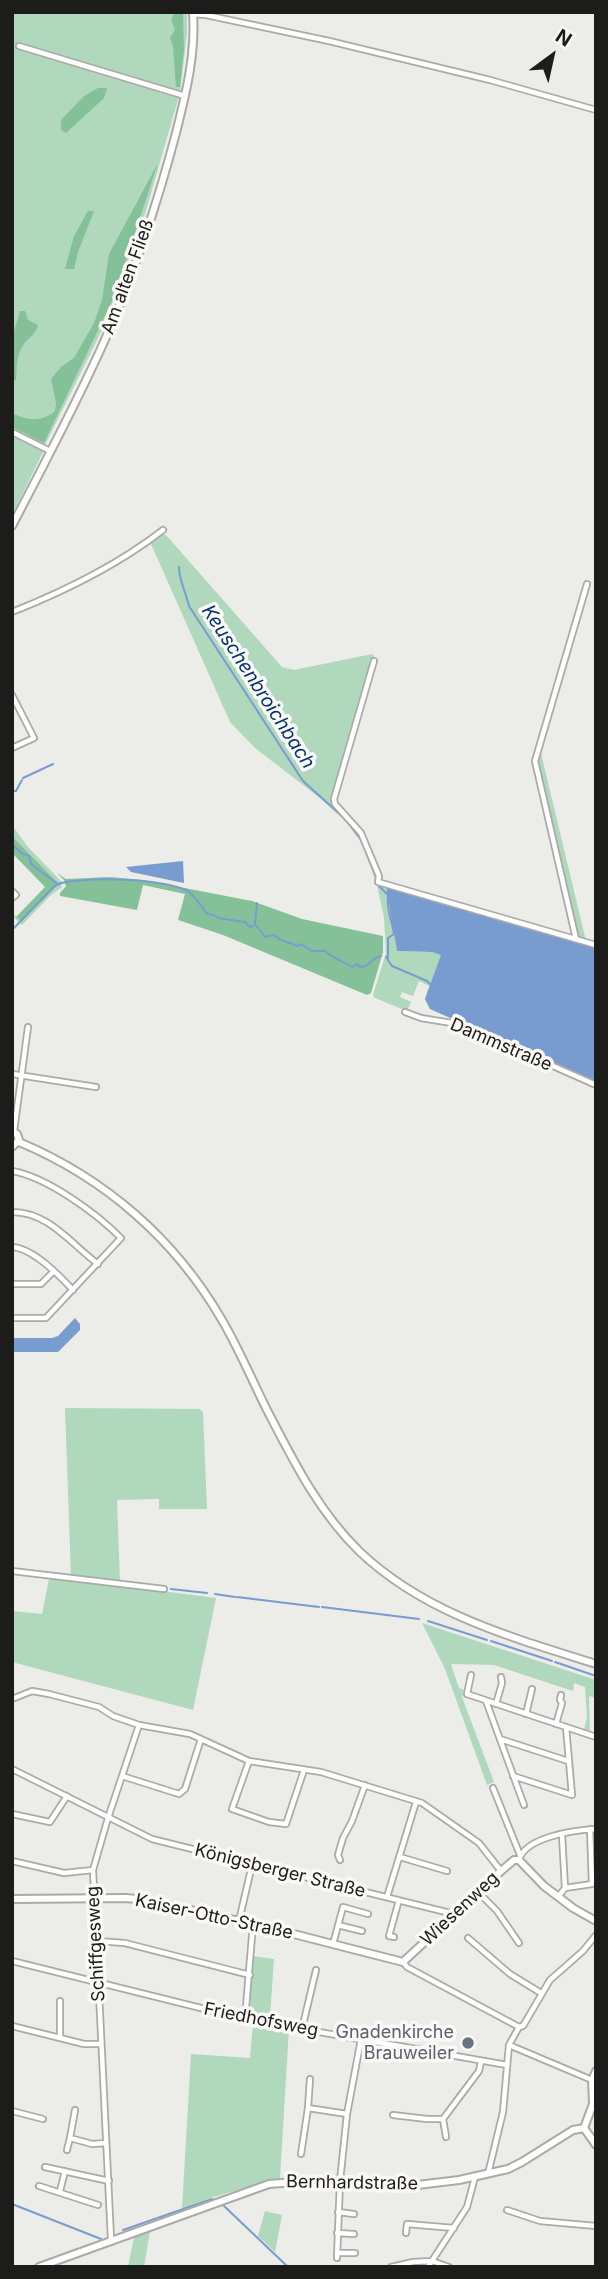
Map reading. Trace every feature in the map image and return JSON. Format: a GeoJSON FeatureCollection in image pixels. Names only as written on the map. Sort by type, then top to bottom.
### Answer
{"type":"FeatureCollection","features":[{"type":"Feature","properties":{"kind":"main road","name":"Am alten Fließ"},"geometry":{"type":"LineString","coordinates":[[12,526],[95,361],[116,313],[164,177],[194,47],[192,14]]}},
{"type":"Feature","properties":{"kind":"main road"},"geometry":{"type":"LineString","coordinates":[[13,1131],[19,1135],[19,1142]]}},
{"type":"Feature","properties":{"kind":"main road"},"geometry":{"type":"LineString","coordinates":[[12,1147],[19,1142]]}},
{"type":"Feature","properties":{"kind":"main road"},"geometry":{"type":"LineString","coordinates":[[19,1142],[78,1171],[124,1204],[161,1237],[186,1265],[222,1320],[309,1487],[334,1523],[372,1563],[412,1592],[452,1615],[596,1664]]}},
{"type":"Feature","properties":{"kind":"main road"},"geometry":{"type":"LineString","coordinates":[[520,1858],[558,1897],[596,1921]]}},
{"type":"Feature","properties":{"kind":"main road","name":"Wiesenweg"},"geometry":{"type":"LineString","coordinates":[[403,1962],[501,1871],[520,1858]]}},
{"type":"Feature","properties":{"kind":"main road","name":"Kaiser-Otto-Straße"},"geometry":{"type":"LineString","coordinates":[[12,1899],[146,1900],[403,1962]]}},
{"type":"Feature","properties":{"kind":"main road"},"geometry":{"type":"LineString","coordinates":[[596,2071],[592,2080],[593,2104],[584,2128],[596,2145]]}},
{"type":"Feature","properties":{"kind":"main road","name":"Bernhardstraße"},"geometry":{"type":"LineString","coordinates":[[38,2267],[269,2184],[303,2180],[409,2186],[475,2177],[522,2162],[573,2130],[584,2128]]}},
{"type":"Feature","properties":{"kind":"street"},"geometry":{"type":"LineString","coordinates":[[192,14],[329,41],[504,84],[596,110]]}},
{"type":"Feature","properties":{"kind":"street"},"geometry":{"type":"LineString","coordinates":[[19,46],[184,96]]}},
{"type":"Feature","properties":{"kind":"street"},"geometry":{"type":"LineString","coordinates":[[12,432],[50,451]]}},
{"type":"Feature","properties":{"kind":"street"},"geometry":{"type":"LineString","coordinates":[[12,612],[50,597],[149,542],[163,530]]}},
{"type":"Feature","properties":{"kind":"street"},"geometry":{"type":"LineString","coordinates":[[576,939],[535,761],[587,584]]}},
{"type":"Feature","properties":{"kind":"street"},"geometry":{"type":"LineString","coordinates":[[374,661],[334,799],[365,840],[381,883],[596,945]]}},
{"type":"Feature","properties":{"kind":"street"},"geometry":{"type":"LineString","coordinates":[[12,695],[34,738],[12,748]]}},
{"type":"Feature","properties":{"kind":"street"},"geometry":{"type":"LineString","coordinates":[[12,891],[16,895],[12,898]]}},
{"type":"Feature","properties":{"kind":"street","name":"Dammstraße"},"geometry":{"type":"LineString","coordinates":[[404,1012],[421,1018],[458,1024],[596,1085]]}},
{"type":"Feature","properties":{"kind":"street"},"geometry":{"type":"LineString","coordinates":[[13,1131],[28,1027]]}},
{"type":"Feature","properties":{"kind":"street"},"geometry":{"type":"LineString","coordinates":[[12,1074],[96,1087]]}},
{"type":"Feature","properties":{"kind":"street"},"geometry":{"type":"LineString","coordinates":[[12,1171],[33,1176],[86,1210],[121,1238],[46,1318],[12,1318]]}},
{"type":"Feature","properties":{"kind":"street"},"geometry":{"type":"LineString","coordinates":[[12,1212],[32,1214],[68,1236],[98,1264]]}},
{"type":"Feature","properties":{"kind":"street"},"geometry":{"type":"LineString","coordinates":[[12,1247],[20,1248],[54,1271],[73,1290]]}},
{"type":"Feature","properties":{"kind":"street"},"geometry":{"type":"LineString","coordinates":[[12,1284],[39,1284],[54,1271]]}},
{"type":"Feature","properties":{"kind":"street"},"geometry":{"type":"LineString","coordinates":[[12,1571],[163,1589]]}},
{"type":"Feature","properties":{"kind":"street"},"geometry":{"type":"LineString","coordinates":[[471,1675],[467,1694],[596,1737]]}},
{"type":"Feature","properties":{"kind":"street"},"geometry":{"type":"LineString","coordinates":[[496,1704],[502,1684],[501,1676]]}},
{"type":"Feature","properties":{"kind":"street"},"geometry":{"type":"LineString","coordinates":[[526,1714],[532,1689]]}},
{"type":"Feature","properties":{"kind":"street"},"geometry":{"type":"LineString","coordinates":[[12,1699],[32,1691],[49,1694],[99,1707],[113,1716],[139,1725],[190,1734],[248,1761],[328,1774],[416,1802],[429,1807],[467,1833],[485,1849],[501,1871]]}},
{"type":"Feature","properties":{"kind":"street"},"geometry":{"type":"LineString","coordinates":[[556,1724],[562,1703],[561,1695]]}},
{"type":"Feature","properties":{"kind":"street"},"geometry":{"type":"LineString","coordinates":[[486,1701],[524,1805]]}},
{"type":"Feature","properties":{"kind":"street","name":"Schiffgesweg"},"geometry":{"type":"LineString","coordinates":[[111,2239],[93,1873],[139,1725]]}},
{"type":"Feature","properties":{"kind":"street"},"geometry":{"type":"LineString","coordinates":[[513,1776],[572,1795],[566,1727]]}},
{"type":"Feature","properties":{"kind":"street"},"geometry":{"type":"LineString","coordinates":[[122,1776],[173,1793],[183,1792],[201,1739]]}},
{"type":"Feature","properties":{"kind":"street"},"geometry":{"type":"LineString","coordinates":[[500,1739],[568,1761]]}},
{"type":"Feature","properties":{"kind":"street"},"geometry":{"type":"LineString","coordinates":[[248,1761],[232,1809],[278,1823],[286,1824],[303,1770]]}},
{"type":"Feature","properties":{"kind":"street","name":"Königsberger Straße"},"geometry":{"type":"LineString","coordinates":[[12,1769],[152,1839],[455,1915]]}},
{"type":"Feature","properties":{"kind":"street"},"geometry":{"type":"LineString","coordinates":[[340,1860],[338,1855],[343,1838],[365,1785]]}},
{"type":"Feature","properties":{"kind":"street"},"geometry":{"type":"LineString","coordinates":[[493,1788],[520,1858],[531,1844],[593,1829],[592,1884],[565,1888]]}},
{"type":"Feature","properties":{"kind":"street"},"geometry":{"type":"LineString","coordinates":[[12,1814],[50,1822],[67,1796]]}},
{"type":"Feature","properties":{"kind":"street"},"geometry":{"type":"LineString","coordinates":[[387,1897],[416,1802]]}},
{"type":"Feature","properties":{"kind":"street"},"geometry":{"type":"LineString","coordinates":[[558,1897],[565,1888],[562,1835]]}},
{"type":"Feature","properties":{"kind":"street"},"geometry":{"type":"LineString","coordinates":[[400,1857],[447,1871]]}},
{"type":"Feature","properties":{"kind":"street"},"geometry":{"type":"LineString","coordinates":[[12,1861],[64,1873],[93,1873]]}},
{"type":"Feature","properties":{"kind":"street"},"geometry":{"type":"LineString","coordinates":[[239,1921],[252,1865]]}},
{"type":"Feature","properties":{"kind":"street"},"geometry":{"type":"LineString","coordinates":[[479,1893],[497,1911],[519,1943]]}},
{"type":"Feature","properties":{"kind":"street"},"geometry":{"type":"LineString","coordinates":[[394,1937],[389,1936],[399,1900]]}},
{"type":"Feature","properties":{"kind":"street"},"geometry":{"type":"LineString","coordinates":[[333,1944],[343,1907],[368,1913]]}},
{"type":"Feature","properties":{"kind":"street"},"geometry":{"type":"LineString","coordinates":[[245,2019],[253,1924]]}},
{"type":"Feature","properties":{"kind":"street"},"geometry":{"type":"LineString","coordinates":[[338,1925],[362,1931]]}},
{"type":"Feature","properties":{"kind":"street"},"geometry":{"type":"LineString","coordinates":[[488,2174],[503,2112],[509,2045],[550,1980],[596,1936]]}},
{"type":"Feature","properties":{"kind":"street"},"geometry":{"type":"LineString","coordinates":[[468,1938],[510,1974],[541,1993]]}},
{"type":"Feature","properties":{"kind":"street"},"geometry":{"type":"LineString","coordinates":[[97,1941],[125,1943],[250,1975]]}},
{"type":"Feature","properties":{"kind":"street","name":"Friedhofsweg"},"geometry":{"type":"LineString","coordinates":[[12,1961],[245,2019],[507,2065]]}},
{"type":"Feature","properties":{"kind":"street","name":"Kaiser-Otto-Straße"},"geometry":{"type":"LineString","coordinates":[[403,1962],[407,1967],[519,2027]]}},
{"type":"Feature","properties":{"kind":"street"},"geometry":{"type":"LineString","coordinates":[[302,2029],[316,1970]]}},
{"type":"Feature","properties":{"kind":"street"},"geometry":{"type":"LineString","coordinates":[[60,2001],[60,2038]]}},
{"type":"Feature","properties":{"kind":"street"},"geometry":{"type":"LineString","coordinates":[[12,2026],[85,2044],[100,2044]]}},
{"type":"Feature","properties":{"kind":"street"},"geometry":{"type":"LineString","coordinates":[[355,2253],[337,2255],[337,2233],[347,2115],[361,2039]]}},
{"type":"Feature","properties":{"kind":"street"},"geometry":{"type":"LineString","coordinates":[[509,2045],[592,2080]]}},
{"type":"Feature","properties":{"kind":"street"},"geometry":{"type":"LineString","coordinates":[[446,2137],[443,2119],[479,2071],[481,2062]]}},
{"type":"Feature","properties":{"kind":"street"},"geometry":{"type":"LineString","coordinates":[[301,2154],[310,2079]]}},
{"type":"Feature","properties":{"kind":"street"},"geometry":{"type":"LineString","coordinates":[[308,2108],[347,2115]]}},
{"type":"Feature","properties":{"kind":"street"},"geometry":{"type":"LineString","coordinates":[[67,2150],[75,2110]]}},
{"type":"Feature","properties":{"kind":"street"},"geometry":{"type":"LineString","coordinates":[[12,2112],[43,2119]]}},
{"type":"Feature","properties":{"kind":"street"},"geometry":{"type":"LineString","coordinates":[[393,2115],[443,2119]]}},
{"type":"Feature","properties":{"kind":"street"},"geometry":{"type":"LineString","coordinates":[[70,2138],[92,2144],[106,2143]]}},
{"type":"Feature","properties":{"kind":"street"},"geometry":{"type":"LineString","coordinates":[[45,2167],[108,2181]]}},
{"type":"Feature","properties":{"kind":"street"},"geometry":{"type":"LineString","coordinates":[[60,2191],[65,2171]]}},
{"type":"Feature","properties":{"kind":"street"},"geometry":{"type":"LineString","coordinates":[[428,2267],[470,2200],[475,2177]]}},
{"type":"Feature","properties":{"kind":"street"},"geometry":{"type":"LineString","coordinates":[[39,2186],[98,2204]]}},
{"type":"Feature","properties":{"kind":"street"},"geometry":{"type":"LineString","coordinates":[[508,2210],[540,2221],[596,2227]]}},
{"type":"Feature","properties":{"kind":"street"},"geometry":{"type":"LineString","coordinates":[[338,2213],[354,2214]]}},
{"type":"Feature","properties":{"kind":"street"},"geometry":{"type":"LineString","coordinates":[[406,2233],[407,2224],[454,2228]]}},
{"type":"Feature","properties":{"kind":"street"},"geometry":{"type":"LineString","coordinates":[[337,2233],[354,2234]]}},
{"type":"Feature","properties":{"kind":"street"},"geometry":{"type":"LineString","coordinates":[[391,2267],[432,2261],[449,2267]]}},
{"type":"Feature","properties":{"kind":"green space"},"geometry":{"type":"Polygon","coordinates":[[[12,12],[187,12],[180,93],[145,214],[103,328],[45,445],[12,428],[12,12]]]}},
{"type":"Feature","properties":{"kind":"green space"},"geometry":{"type":"Polygon","coordinates":[[[183,13],[184,49],[180,87],[176,87],[170,38],[175,30],[171,19],[174,14],[183,13]]]}},
{"type":"Feature","properties":{"kind":"green space"},"geometry":{"type":"Polygon","coordinates":[[[98,88],[107,88],[104,98],[66,133],[61,130],[61,120],[84,96],[98,88]]]}},
{"type":"Feature","properties":{"kind":"green space"},"geometry":{"type":"Polygon","coordinates":[[[158,163],[113,299],[44,443],[12,427],[12,413],[34,419],[55,411],[51,379],[61,367],[74,358],[94,323],[102,300],[109,254],[158,163]]]}},
{"type":"Feature","properties":{"kind":"green space"},"geometry":{"type":"Polygon","coordinates":[[[88,211],[94,211],[74,269],[65,269],[74,236],[88,211]]]}},
{"type":"Feature","properties":{"kind":"green space"},"geometry":{"type":"Polygon","coordinates":[[[20,311],[25,311],[28,320],[38,325],[34,334],[21,348],[16,380],[12,381],[12,338],[20,311]]]}},
{"type":"Feature","properties":{"kind":"green space"},"geometry":{"type":"Polygon","coordinates":[[[12,435],[44,450],[12,515],[12,435]]]}},
{"type":"Feature","properties":{"kind":"green space"},"geometry":{"type":"Polygon","coordinates":[[[166,535],[282,667],[294,670],[372,654],[374,656],[331,803],[360,838],[378,879],[375,879],[360,840],[345,820],[255,748],[230,722],[151,544],[166,535]]]}},
{"type":"Feature","properties":{"kind":"green space"},"geometry":{"type":"Polygon","coordinates":[[[540,749],[586,941],[578,939],[536,764],[540,749]]]}},
{"type":"Feature","properties":{"kind":"green space"},"geometry":{"type":"Polygon","coordinates":[[[12,825],[27,846],[61,881],[62,887],[22,925],[12,913],[21,921],[58,883],[12,836],[12,825]]]}},
{"type":"Feature","properties":{"kind":"green space"},"geometry":{"type":"Polygon","coordinates":[[[12,836],[58,883],[21,921],[16,917],[45,887],[12,853],[12,836]]]}},
{"type":"Feature","properties":{"kind":"green space"},"geometry":{"type":"Polygon","coordinates":[[[57,873],[66,879],[110,877],[143,880],[252,901],[302,919],[383,936],[383,952],[371,993],[367,995],[223,935],[178,920],[185,894],[143,885],[137,910],[60,896],[66,886],[57,873]]]}},
{"type":"Feature","properties":{"kind":"green space"},"geometry":{"type":"Polygon","coordinates":[[[377,885],[386,886],[388,891],[397,951],[432,952],[488,969],[430,1009],[425,999],[429,986],[419,981],[413,996],[402,992],[400,997],[411,1002],[407,1011],[375,998],[373,995],[386,953],[384,918],[377,885]]]}},
{"type":"Feature","properties":{"kind":"green space"},"geometry":{"type":"Polygon","coordinates":[[[65,1408],[200,1409],[203,1412],[207,1509],[159,1509],[159,1499],[117,1500],[120,1582],[71,1576],[65,1408]]]}},
{"type":"Feature","properties":{"kind":"green space"},"geometry":{"type":"Polygon","coordinates":[[[12,1572],[216,1598],[193,1710],[12,1662],[12,1611],[42,1614],[49,1579],[12,1572]]]}},
{"type":"Feature","properties":{"kind":"green space"},"geometry":{"type":"Polygon","coordinates":[[[422,1623],[596,1680],[596,1698],[589,1696],[590,1731],[584,1729],[587,1718],[585,1687],[574,1683],[573,1691],[494,1665],[451,1664],[459,1688],[464,1690],[462,1697],[494,1782],[487,1785],[445,1669],[422,1623]]]}},
{"type":"Feature","properties":{"kind":"green space"},"geometry":{"type":"Polygon","coordinates":[[[252,1956],[274,1959],[270,2016],[261,2016],[260,2019],[248,2015],[252,1956]]]}},
{"type":"Feature","properties":{"kind":"green space"},"geometry":{"type":"Polygon","coordinates":[[[253,2023],[289,2028],[280,2178],[182,2209],[191,2054],[250,2058],[253,2023]]]}},
{"type":"Feature","properties":{"kind":"green space"},"geometry":{"type":"Polygon","coordinates":[[[265,2211],[282,2215],[275,2252],[258,2236],[265,2211]]]}},
{"type":"Feature","properties":{"kind":"green space"},"geometry":{"type":"Polygon","coordinates":[[[150,2231],[144,2267],[128,2267],[134,2237],[150,2231]]]}},
{"type":"Feature","properties":{"kind":"water"},"geometry":{"type":"Polygon","coordinates":[[[183,861],[184,883],[131,872],[126,867],[183,861]]]}},
{"type":"Feature","properties":{"kind":"water"},"geometry":{"type":"Polygon","coordinates":[[[386,886],[596,947],[596,1083],[430,1009],[425,999],[441,955],[432,952],[397,951],[386,886]]]}},
{"type":"Feature","properties":{"kind":"water"},"geometry":{"type":"Polygon","coordinates":[[[75,1318],[80,1324],[80,1330],[58,1352],[12,1352],[12,1338],[52,1338],[58,1336],[75,1318]]]}},
{"type":"Feature","properties":{"kind":"waterway","name":"Keuschenbroichbach"},"geometry":{"type":"LineString","coordinates":[[179,567],[189,606],[303,781],[345,819],[362,841]]}},
{"type":"Feature","properties":{"kind":"waterway"},"geometry":{"type":"LineString","coordinates":[[23,778],[53,764]]}},
{"type":"Feature","properties":{"kind":"waterway"},"geometry":{"type":"LineString","coordinates":[[12,791],[16,791],[22,780]]}},
{"type":"Feature","properties":{"kind":"waterway"},"geometry":{"type":"LineString","coordinates":[[12,844],[21,853],[29,856],[31,864],[58,884]]}},
{"type":"Feature","properties":{"kind":"waterway"},"geometry":{"type":"LineString","coordinates":[[559,857],[563,872]]}},
{"type":"Feature","properties":{"kind":"waterway","name":"Keuschenbroichbach"},"geometry":{"type":"LineString","coordinates":[[373,865],[378,885],[388,895],[388,910],[394,934],[388,938],[388,958]]}},
{"type":"Feature","properties":{"kind":"waterway"},"geometry":{"type":"LineString","coordinates":[[564,877],[578,936]]}},
{"type":"Feature","properties":{"kind":"waterway"},"geometry":{"type":"LineString","coordinates":[[12,930],[61,883],[107,879],[142,881],[186,890],[207,914],[245,922],[250,927],[256,925],[265,937],[274,935],[298,946],[301,944],[312,951],[325,951],[352,967],[357,964],[363,967],[381,956]]}},
{"type":"Feature","properties":{"kind":"waterway"},"geometry":{"type":"LineString","coordinates":[[255,923],[257,903]]}},
{"type":"Feature","properties":{"kind":"waterway"},"geometry":{"type":"LineString","coordinates":[[386,957],[392,966],[431,985]]}},
{"type":"Feature","properties":{"kind":"waterway"},"geometry":{"type":"LineString","coordinates":[[76,1581],[90,1582]]}},
{"type":"Feature","properties":{"kind":"waterway"},"geometry":{"type":"LineString","coordinates":[[92,1583],[146,1589]]}},
{"type":"Feature","properties":{"kind":"waterway"},"geometry":{"type":"LineString","coordinates":[[171,1589],[207,1593]]}},
{"type":"Feature","properties":{"kind":"waterway"},"geometry":{"type":"LineString","coordinates":[[150,1590],[160,1591]]}},
{"type":"Feature","properties":{"kind":"waterway"},"geometry":{"type":"LineString","coordinates":[[215,1594],[235,1597]]}},
{"type":"Feature","properties":{"kind":"waterway"},"geometry":{"type":"LineString","coordinates":[[237,1597],[319,1607]]}},
{"type":"Feature","properties":{"kind":"waterway"},"geometry":{"type":"LineString","coordinates":[[322,1607],[419,1619]]}},
{"type":"Feature","properties":{"kind":"waterway"},"geometry":{"type":"LineString","coordinates":[[428,1621],[487,1640]]}},
{"type":"Feature","properties":{"kind":"waterway"},"geometry":{"type":"LineString","coordinates":[[491,1641],[552,1661]]}},
{"type":"Feature","properties":{"kind":"waterway"},"geometry":{"type":"LineString","coordinates":[[555,1662],[596,1676]]}},
{"type":"Feature","properties":{"kind":"waterway"},"geometry":{"type":"LineString","coordinates":[[123,2230],[212,2199]]}},
{"type":"Feature","properties":{"kind":"waterway"},"geometry":{"type":"LineString","coordinates":[[12,2204],[101,2239]]}},
{"type":"Feature","properties":{"kind":"waterway"},"geometry":{"type":"LineString","coordinates":[[223,2205],[288,2267]]}},
{"type":"Feature","properties":{"kind":"place","name":"Gnadenkirche Brauweiler"},"geometry":{"type":"Point","coordinates":[468,2043]}}]}
